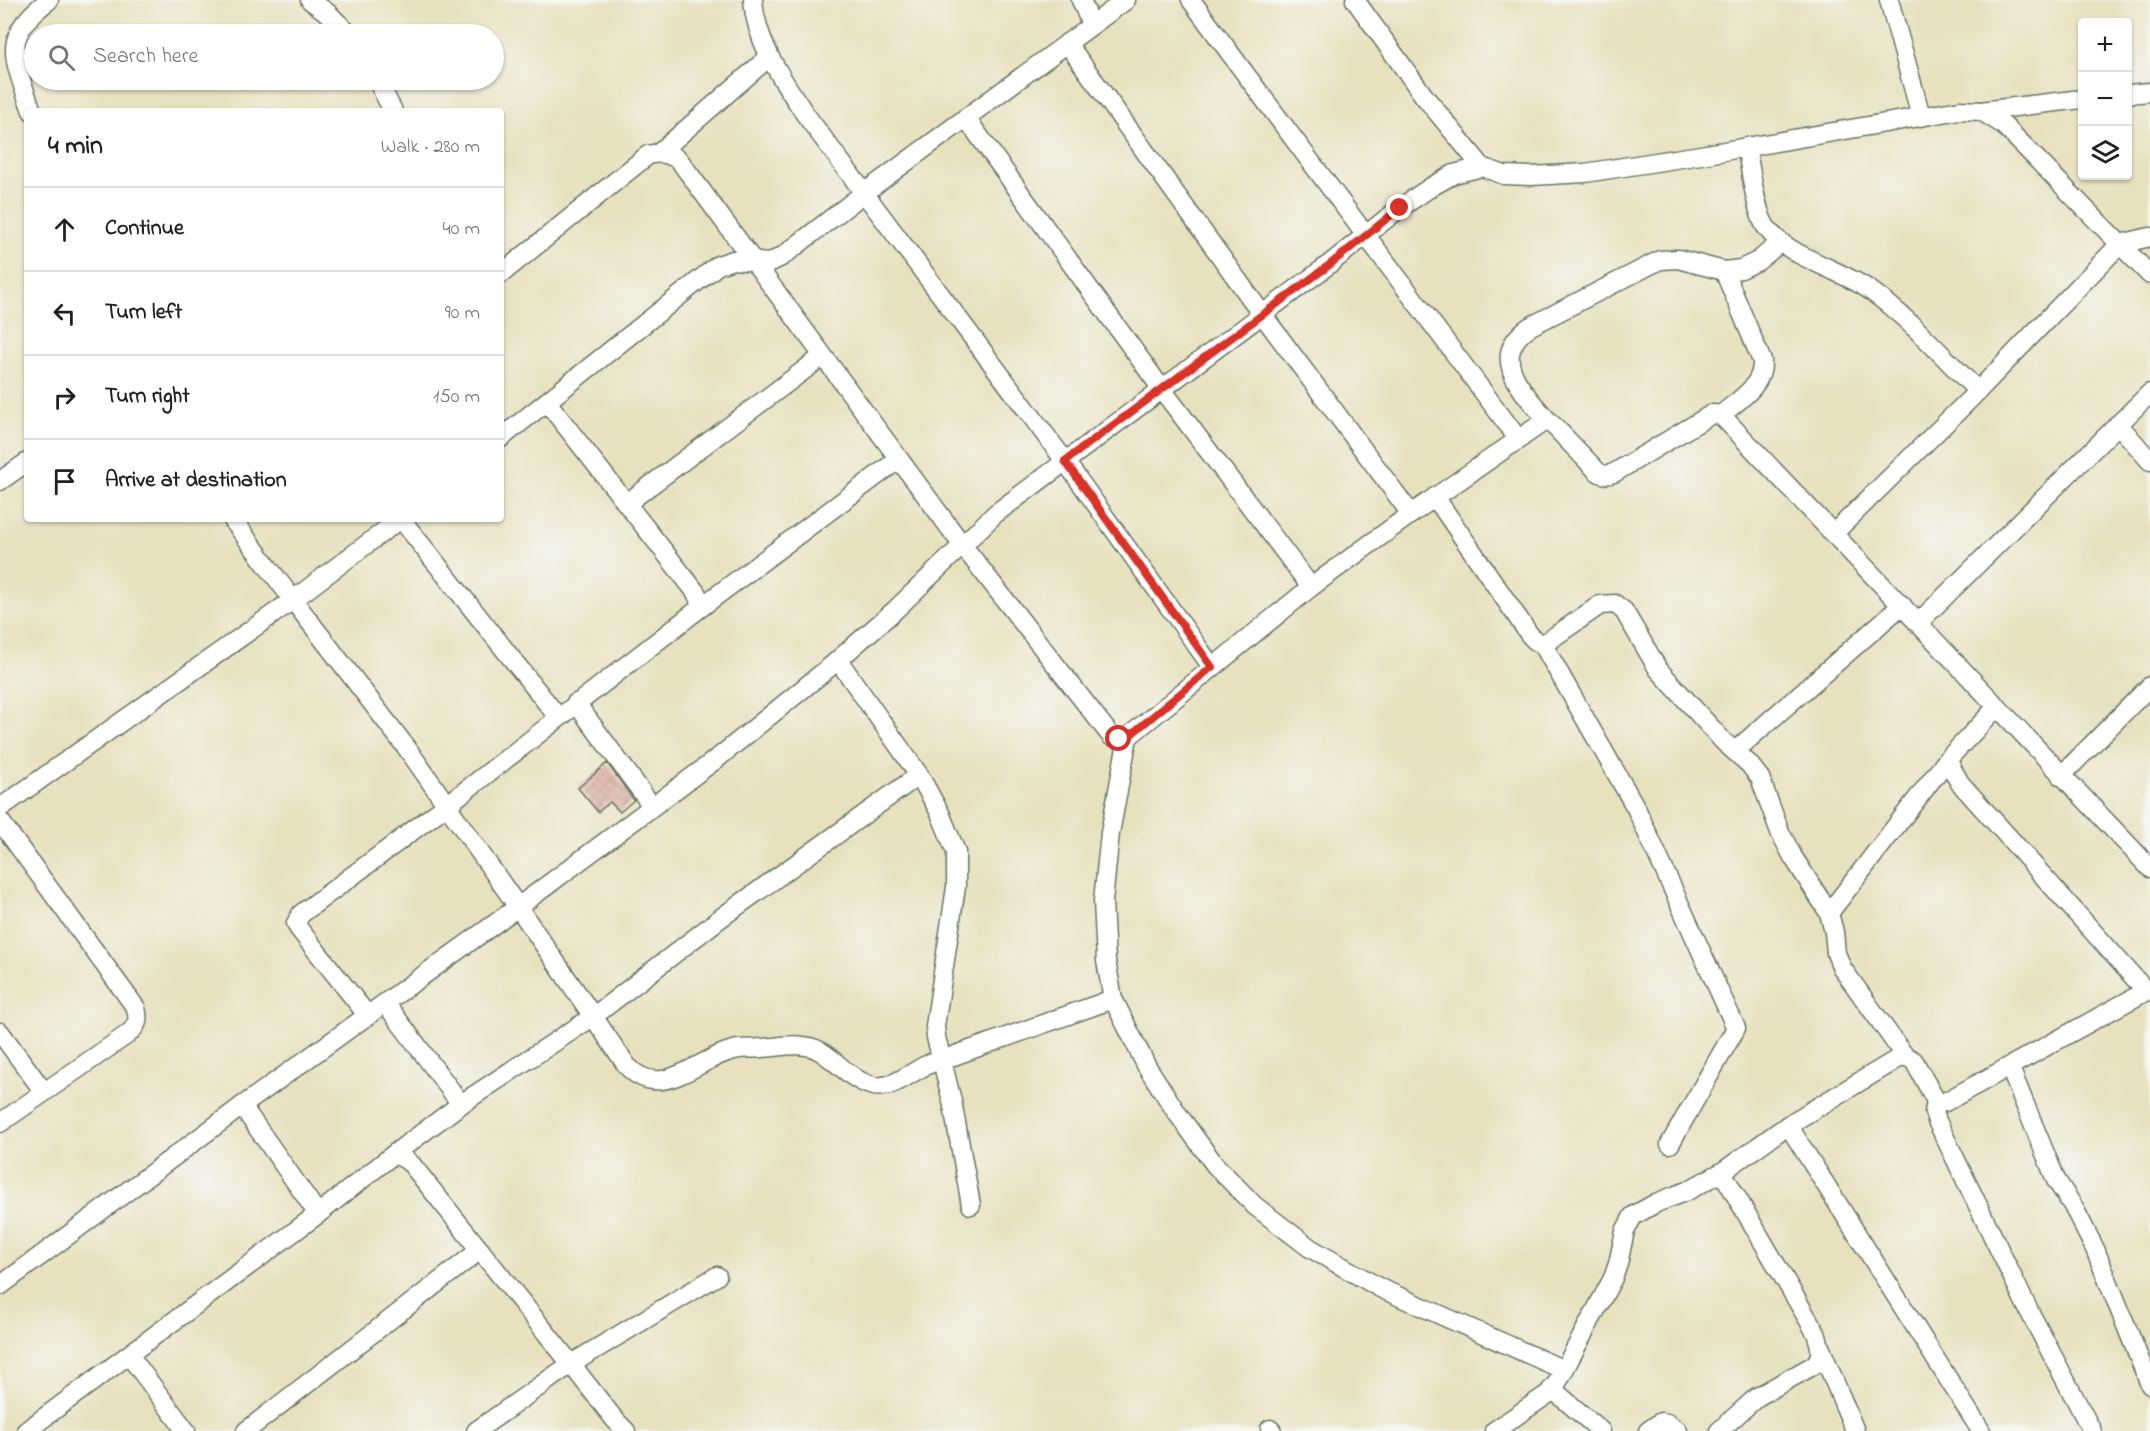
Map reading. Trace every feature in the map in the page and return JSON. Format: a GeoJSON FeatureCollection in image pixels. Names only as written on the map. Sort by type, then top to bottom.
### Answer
{"type":"FeatureCollection","features":[{"type":"Feature","properties":{"kind":"street"},"geometry":{"type":"LineString","coordinates":[[31,108],[8,53],[8,37],[16,24],[32,10],[49,0]]}},
{"type":"Feature","properties":{"kind":"street"},"geometry":{"type":"LineString","coordinates":[[310,0],[339,24]]}},
{"type":"Feature","properties":{"kind":"street"},"geometry":{"type":"LineString","coordinates":[[1081,0],[1091,24]]}},
{"type":"Feature","properties":{"kind":"street"},"geometry":{"type":"LineString","coordinates":[[504,436],[718,265],[733,260],[769,263],[783,256],[864,193],[1126,0]]}},
{"type":"Feature","properties":{"kind":"street"},"geometry":{"type":"LineString","coordinates":[[1191,0],[1519,440]]}},
{"type":"Feature","properties":{"kind":"street"},"geometry":{"type":"LineString","coordinates":[[1355,0],[1424,96],[1482,167],[1504,175],[1586,173],[1960,110],[1981,111],[2078,99]]}},
{"type":"Feature","properties":{"kind":"street"},"geometry":{"type":"LineString","coordinates":[[1888,0],[1921,116]]}},
{"type":"Feature","properties":{"kind":"street"},"geometry":{"type":"LineString","coordinates":[[758,2],[760,34],[769,57],[805,114],[1065,461],[1212,667]]}},
{"type":"Feature","properties":{"kind":"street"},"geometry":{"type":"LineString","coordinates":[[1067,43],[1262,314],[1411,514]]}},
{"type":"Feature","properties":{"kind":"street"},"geometry":{"type":"LineString","coordinates":[[659,153],[769,57]]}},
{"type":"Feature","properties":{"kind":"street"},"geometry":{"type":"LineString","coordinates":[[382,90],[391,108]]}},
{"type":"Feature","properties":{"kind":"street"},"geometry":{"type":"LineString","coordinates":[[2132,94],[2150,92]]}},
{"type":"Feature","properties":{"kind":"street"},"geometry":{"type":"LineString","coordinates":[[1981,111],[2001,124],[2150,275]]}},
{"type":"Feature","properties":{"kind":"street"},"geometry":{"type":"LineString","coordinates":[[966,118],[1161,388],[1311,587]]}},
{"type":"Feature","properties":{"kind":"street"},"geometry":{"type":"LineString","coordinates":[[1746,147],[1761,218],[1767,228],[1781,242],[1868,289],[1887,303],[1978,391]]}},
{"type":"Feature","properties":{"kind":"street"},"geometry":{"type":"LineString","coordinates":[[504,272],[648,155],[659,153],[679,160],[963,546],[1112,736],[1119,739],[1128,737],[1311,587],[1435,497],[1542,423],[1549,422]]}},
{"type":"Feature","properties":{"kind":"street"},"geometry":{"type":"LineString","coordinates":[[0,1286],[242,1106],[518,907],[719,756],[838,660],[995,514],[1161,388],[1431,187],[1454,174],[1482,167]]}},
{"type":"Feature","properties":{"kind":"street"},"geometry":{"type":"LineString","coordinates":[[1833,534],[1978,391],[2120,244],[2150,237]]}},
{"type":"Feature","properties":{"kind":"street"},"geometry":{"type":"LineString","coordinates":[[1781,242],[1758,261],[1741,269],[1724,271],[1678,259],[1660,260],[1529,327],[1516,336],[1510,350],[1510,367],[1516,383],[1549,422],[1601,474],[1614,473],[1712,414],[1721,415],[1919,622],[2061,776],[2148,861]]}},
{"type":"Feature","properties":{"kind":"street"},"geometry":{"type":"LineString","coordinates":[[1721,415],[1756,384],[1763,369],[1724,271]]}},
{"type":"Feature","properties":{"kind":"street"},"geometry":{"type":"LineString","coordinates":[[627,503],[823,356]]}},
{"type":"Feature","properties":{"kind":"street"},"geometry":{"type":"LineString","coordinates":[[1919,622],[2150,393]]}},
{"type":"Feature","properties":{"kind":"street"},"geometry":{"type":"LineString","coordinates":[[547,402],[695,591],[699,598],[700,608]]}},
{"type":"Feature","properties":{"kind":"street"},"geometry":{"type":"LineString","coordinates":[[2118,424],[2150,461]]}},
{"type":"Feature","properties":{"kind":"street"},"geometry":{"type":"LineString","coordinates":[[368,1016],[296,923],[302,914],[447,806],[700,608],[899,459]]}},
{"type":"Feature","properties":{"kind":"street"},"geometry":{"type":"LineString","coordinates":[[0,481],[24,464]]}},
{"type":"Feature","properties":{"kind":"street"},"geometry":{"type":"LineString","coordinates":[[1435,497],[1536,642],[1542,643],[1600,605],[1615,604],[1624,611],[1658,669],[1760,778],[1780,832],[1793,857],[1829,913],[1836,953],[1842,968],[1904,1055],[1914,1061],[1936,1101],[1934,1112],[1937,1121],[2027,1307],[2092,1431]]}},
{"type":"Feature","properties":{"kind":"street"},"geometry":{"type":"LineString","coordinates":[[234,522],[402,742],[635,1074],[644,1079],[657,1082],[668,1080],[725,1052],[741,1048],[811,1047],[861,1081],[875,1086],[885,1085],[896,1082],[927,1063],[942,1060],[1113,999]]}},
{"type":"Feature","properties":{"kind":"street"},"geometry":{"type":"LineString","coordinates":[[0,808],[292,600],[396,522]]}},
{"type":"Feature","properties":{"kind":"street"},"geometry":{"type":"LineString","coordinates":[[402,522],[558,717]]}},
{"type":"Feature","properties":{"kind":"street"},"geometry":{"type":"LineString","coordinates":[[1735,751],[1902,605]]}},
{"type":"Feature","properties":{"kind":"street"},"geometry":{"type":"LineString","coordinates":[[1542,643],[1636,808],[1736,1028],[1670,1144]]}},
{"type":"Feature","properties":{"kind":"street"},"geometry":{"type":"LineString","coordinates":[[838,660],[919,775],[940,813],[956,852],[957,887],[935,1026],[952,1101],[971,1205]]}},
{"type":"Feature","properties":{"kind":"street"},"geometry":{"type":"LineString","coordinates":[[2061,776],[2150,686]]}},
{"type":"Feature","properties":{"kind":"street"},"geometry":{"type":"LineString","coordinates":[[576,703],[652,806]]}},
{"type":"Feature","properties":{"kind":"street"},"geometry":{"type":"LineString","coordinates":[[1829,913],[1947,760],[1997,706]]}},
{"type":"Feature","properties":{"kind":"street"},"geometry":{"type":"LineString","coordinates":[[1128,737],[1110,833],[1103,901],[1106,961],[1113,999],[1146,1065],[1177,1113],[1215,1165],[1255,1206],[1310,1248],[1380,1288],[1564,1370]]}},
{"type":"Feature","properties":{"kind":"street"},"geometry":{"type":"LineString","coordinates":[[1936,1101],[1945,1102],[2010,1068],[2148,990],[1960,783],[1947,760]]}},
{"type":"Feature","properties":{"kind":"street"},"geometry":{"type":"LineString","coordinates":[[26,1431],[318,1214],[460,1104],[594,1016],[718,920],[919,775]]}},
{"type":"Feature","properties":{"kind":"street"},"geometry":{"type":"LineString","coordinates":[[0,821],[136,1008],[139,1019],[136,1027],[128,1034],[0,1123]]}},
{"type":"Feature","properties":{"kind":"street"},"geometry":{"type":"LineString","coordinates":[[386,1004],[460,1104]]}},
{"type":"Feature","properties":{"kind":"street"},"geometry":{"type":"LineString","coordinates":[[0,1032],[44,1092]]}},
{"type":"Feature","properties":{"kind":"street"},"geometry":{"type":"LineString","coordinates":[[1494,1431],[1552,1389],[1613,1278],[1625,1231],[1633,1216],[1722,1172],[1788,1125],[1904,1055]]}},
{"type":"Feature","properties":{"kind":"street"},"geometry":{"type":"LineString","coordinates":[[2010,1068],[2056,1180],[2073,1206],[2095,1248],[2150,1385]]}},
{"type":"Feature","properties":{"kind":"street"},"geometry":{"type":"LineString","coordinates":[[242,1106],[318,1214]]}},
{"type":"Feature","properties":{"kind":"street"},"geometry":{"type":"LineString","coordinates":[[1788,1125],[1981,1431]]}},
{"type":"Feature","properties":{"kind":"street"},"geometry":{"type":"LineString","coordinates":[[394,1154],[405,1159],[412,1166],[626,1431]]}},
{"type":"Feature","properties":{"kind":"street"},"geometry":{"type":"LineString","coordinates":[[1722,1172],[1816,1333],[1856,1431]]}},
{"type":"Feature","properties":{"kind":"street"},"geometry":{"type":"LineString","coordinates":[[246,1431],[480,1250]]}},
{"type":"Feature","properties":{"kind":"street"},"geometry":{"type":"LineString","coordinates":[[476,1431],[571,1364],[717,1276]]}},
{"type":"Feature","properties":{"kind":"street"},"geometry":{"type":"LineString","coordinates":[[1719,1431],[1757,1397],[1814,1365],[1820,1359],[1821,1349]]}},
{"type":"Feature","properties":{"kind":"street"},"geometry":{"type":"LineString","coordinates":[[129,1355],[186,1431]]}},
{"type":"Feature","properties":{"kind":"street"},"geometry":{"type":"LineString","coordinates":[[1552,1389],[1601,1431]]}},
{"type":"Feature","properties":{"kind":"street"},"geometry":{"type":"LineString","coordinates":[[1736,1415],[1746,1431]]}},
{"type":"Feature","properties":{"kind":"street"},"geometry":{"type":"LineString","coordinates":[[1648,1431],[1660,1422],[1678,1431]]}},
{"type":"Feature","properties":{"kind":"building"},"geometry":{"type":"Polygon","coordinates":[[[607,763],[634,800],[620,812],[610,802],[598,812],[578,788],[607,763]]]}},
{"type":"Feature","properties":{"kind":"route"},"geometry":{"type":"LineString","coordinates":[[1119,739],[1128,737],[1212,667],[1065,461],[1328,266],[1400,208]]}}]}
